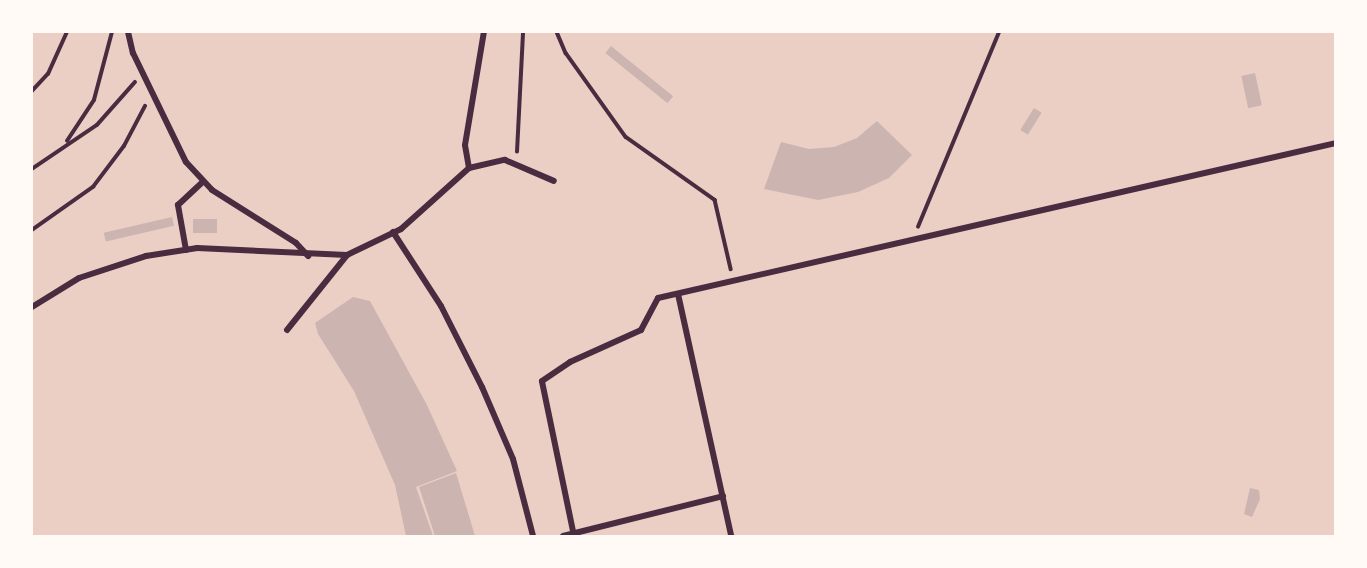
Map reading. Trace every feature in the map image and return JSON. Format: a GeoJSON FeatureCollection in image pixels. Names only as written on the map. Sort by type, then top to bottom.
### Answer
{"type":"FeatureCollection","features":[{"type":"Feature","properties":{"kind":"street"},"geometry":{"type":"LineString","coordinates":[[128,32],[150,91],[178,150],[203,182],[296,243],[309,257]]}},
{"type":"Feature","properties":{"kind":"street"},"geometry":{"type":"LineString","coordinates":[[469,168],[466,145],[484,32]]}},
{"type":"Feature","properties":{"kind":"street"},"geometry":{"type":"LineString","coordinates":[[574,535],[542,382],[570,362],[641,330],[658,298],[1335,143]]}},
{"type":"Feature","properties":{"kind":"street"},"geometry":{"type":"LineString","coordinates":[[287,330],[347,256],[393,232],[446,192],[469,168],[505,160],[554,181]]}},
{"type":"Feature","properties":{"kind":"street"},"geometry":{"type":"LineString","coordinates":[[186,250],[178,205],[203,182]]}},
{"type":"Feature","properties":{"kind":"street"},"geometry":{"type":"LineString","coordinates":[[393,232],[441,306],[482,387],[513,459],[533,537]]}},
{"type":"Feature","properties":{"kind":"street"},"geometry":{"type":"LineString","coordinates":[[32,307],[79,278],[146,256],[186,250],[309,257],[347,256]]}},
{"type":"Feature","properties":{"kind":"street"},"geometry":{"type":"LineString","coordinates":[[678,294],[731,537]]}},
{"type":"Feature","properties":{"kind":"street"},"geometry":{"type":"LineString","coordinates":[[564,537],[723,496]]}},
{"type":"Feature","properties":{"kind":"path"},"geometry":{"type":"LineString","coordinates":[[32,91],[48,74],[67,32]]}},
{"type":"Feature","properties":{"kind":"path"},"geometry":{"type":"LineString","coordinates":[[66,142],[94,100],[112,32]]}},
{"type":"Feature","properties":{"kind":"path"},"geometry":{"type":"LineString","coordinates":[[516,165],[523,32]]}},
{"type":"Feature","properties":{"kind":"path"},"geometry":{"type":"LineString","coordinates":[[557,32],[566,52],[626,137],[715,200],[734,281]]}},
{"type":"Feature","properties":{"kind":"path"},"geometry":{"type":"LineString","coordinates":[[913,240],[999,32]]}},
{"type":"Feature","properties":{"kind":"path"},"geometry":{"type":"LineString","coordinates":[[32,169],[66,142],[97,125],[142,72]]}},
{"type":"Feature","properties":{"kind":"path"},"geometry":{"type":"LineString","coordinates":[[32,230],[71,204],[109,169],[138,121],[150,91]]}},
{"type":"Feature","properties":{"kind":"shaded area"},"geometry":{"type":"Polygon","coordinates":[[[32,32],[1335,32],[1335,536],[32,536],[32,32]]]}},
{"type":"Feature","properties":{"kind":"building"},"geometry":{"type":"Polygon","coordinates":[[[611,46],[673,96],[668,103],[605,53],[611,46]]]}},
{"type":"Feature","properties":{"kind":"building"},"geometry":{"type":"Polygon","coordinates":[[[1255,73],[1262,105],[1248,108],[1241,76],[1255,73]]]}},
{"type":"Feature","properties":{"kind":"building"},"geometry":{"type":"Polygon","coordinates":[[[1034,108],[1042,113],[1028,135],[1020,130],[1034,108]]]}},
{"type":"Feature","properties":{"kind":"building"},"geometry":{"type":"Polygon","coordinates":[[[877,121],[912,155],[889,178],[858,192],[818,200],[764,189],[781,142],[809,149],[834,147],[857,138],[877,121]]]}},
{"type":"Feature","properties":{"kind":"building"},"geometry":{"type":"Polygon","coordinates":[[[172,217],[174,226],[106,242],[104,233],[172,217]]]}},
{"type":"Feature","properties":{"kind":"building"},"geometry":{"type":"Polygon","coordinates":[[[193,219],[217,219],[217,233],[193,233],[193,219]]]}},
{"type":"Feature","properties":{"kind":"building"},"geometry":{"type":"Polygon","coordinates":[[[353,297],[370,301],[427,405],[457,471],[416,487],[433,536],[406,536],[395,485],[354,391],[318,334],[315,323],[353,297]]]}},
{"type":"Feature","properties":{"kind":"building"},"geometry":{"type":"Polygon","coordinates":[[[456,473],[475,536],[435,536],[419,487],[456,473]]]}},
{"type":"Feature","properties":{"kind":"building"},"geometry":{"type":"Polygon","coordinates":[[[1250,488],[1259,490],[1260,499],[1252,517],[1244,514],[1250,488]]]}}]}
